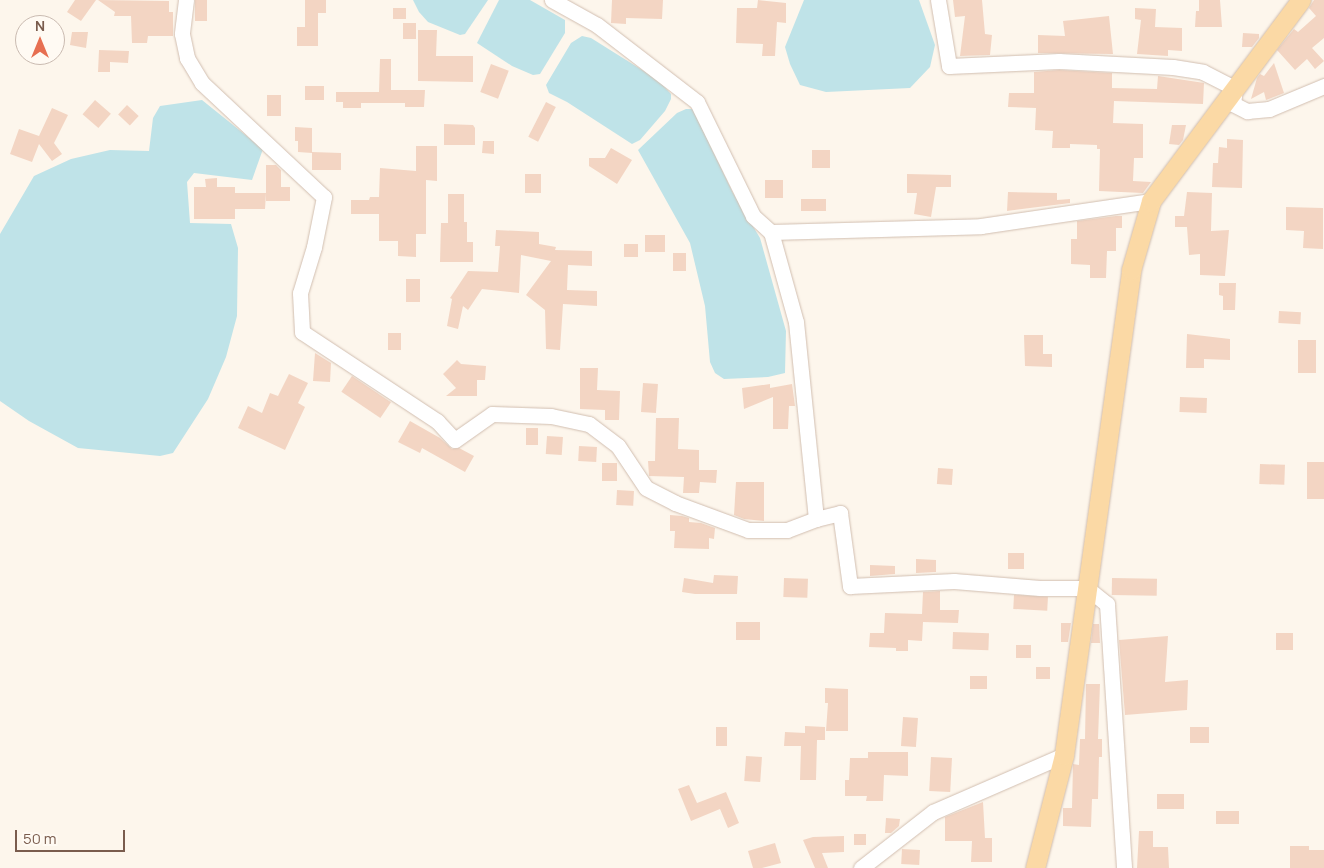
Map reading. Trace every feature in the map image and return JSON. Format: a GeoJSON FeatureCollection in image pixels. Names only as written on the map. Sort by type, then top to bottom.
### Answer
{"type":"FeatureCollection","features":[{"type":"Feature","properties":{"kind":"main road"},"geometry":{"type":"LineString","coordinates":[[1035,868],[1064,755],[1131,270],[1151,201],[1300,0]]}},
{"type":"Feature","properties":{"kind":"street"},"geometry":{"type":"LineString","coordinates":[[186,0],[182,34],[187,58],[202,83],[324,197],[314,247],[300,293],[302,332],[437,421],[455,440],[492,414],[551,416],[589,424],[618,446],[646,488],[675,503],[748,530],[787,530],[816,519],[840,513],[850,586],[954,581],[1040,588],[1087,588],[1106,604],[1124,868]]}},
{"type":"Feature","properties":{"kind":"street"},"geometry":{"type":"LineString","coordinates":[[552,0],[597,26],[697,102],[754,216],[771,232],[796,322],[816,519]]}},
{"type":"Feature","properties":{"kind":"street"},"geometry":{"type":"LineString","coordinates":[[938,0],[949,66],[1059,61],[1173,67],[1203,72],[1235,88],[1233,104],[1247,110],[1268,109],[1324,86]]}},
{"type":"Feature","properties":{"kind":"street"},"geometry":{"type":"LineString","coordinates":[[771,232],[981,226],[1151,201]]}},
{"type":"Feature","properties":{"kind":"street"},"geometry":{"type":"LineString","coordinates":[[861,868],[933,812],[1064,755]]}},
{"type":"Feature","properties":{"kind":"water"},"geometry":{"type":"Polygon","coordinates":[[[413,0],[488,0],[465,34],[460,35],[428,22],[419,12],[413,0]]]}},
{"type":"Feature","properties":{"kind":"water"},"geometry":{"type":"Polygon","coordinates":[[[499,0],[530,0],[565,20],[565,33],[540,74],[533,75],[512,66],[477,43],[499,0]]]}},
{"type":"Feature","properties":{"kind":"water"},"geometry":{"type":"Polygon","coordinates":[[[804,0],[919,0],[935,45],[930,67],[910,88],[826,92],[800,85],[790,64],[785,47],[804,0]]]}},
{"type":"Feature","properties":{"kind":"water"},"geometry":{"type":"Polygon","coordinates":[[[582,36],[591,38],[658,80],[671,94],[671,99],[665,111],[640,140],[632,144],[567,102],[549,93],[546,85],[571,43],[582,36]]]}},
{"type":"Feature","properties":{"kind":"water"},"geometry":{"type":"Polygon","coordinates":[[[202,100],[263,149],[252,180],[194,173],[187,182],[190,223],[231,224],[238,248],[237,316],[226,357],[208,399],[173,453],[160,456],[78,448],[29,421],[0,401],[0,234],[34,176],[71,159],[110,150],[149,151],[153,118],[160,106],[202,100]]]}},
{"type":"Feature","properties":{"kind":"water"},"geometry":{"type":"Polygon","coordinates":[[[686,109],[693,109],[733,193],[760,238],[786,331],[785,373],[768,377],[724,379],[715,373],[710,362],[705,306],[690,243],[638,150],[677,113],[686,109]]]}},
{"type":"Feature","properties":{"kind":"building"},"geometry":{"type":"Polygon","coordinates":[[[75,0],[96,0],[81,21],[67,12],[75,0]]]}},
{"type":"Feature","properties":{"kind":"building"},"geometry":{"type":"Polygon","coordinates":[[[98,0],[169,1],[169,12],[173,12],[173,36],[148,36],[147,43],[132,43],[131,16],[114,16],[115,12],[98,0]]]}},
{"type":"Feature","properties":{"kind":"building"},"geometry":{"type":"Polygon","coordinates":[[[195,0],[207,0],[207,21],[195,21],[195,0]]]}},
{"type":"Feature","properties":{"kind":"building"},"geometry":{"type":"Polygon","coordinates":[[[305,0],[326,0],[326,13],[318,13],[318,46],[297,46],[297,27],[305,27],[305,0]]]}},
{"type":"Feature","properties":{"kind":"building"},"geometry":{"type":"Polygon","coordinates":[[[612,0],[663,0],[662,19],[626,18],[626,24],[611,23],[612,0]]]}},
{"type":"Feature","properties":{"kind":"building"},"geometry":{"type":"Polygon","coordinates":[[[758,0],[786,3],[786,23],[777,22],[775,56],[762,56],[763,44],[736,43],[737,8],[757,8],[758,0]]]}},
{"type":"Feature","properties":{"kind":"building"},"geometry":{"type":"Polygon","coordinates":[[[953,0],[982,0],[985,34],[992,35],[990,55],[960,56],[965,16],[955,17],[953,0]]]}},
{"type":"Feature","properties":{"kind":"building"},"geometry":{"type":"Polygon","coordinates":[[[1199,0],[1220,0],[1222,27],[1195,27],[1196,11],[1199,11],[1199,0]]]}},
{"type":"Feature","properties":{"kind":"building"},"geometry":{"type":"Polygon","coordinates":[[[1314,0],[1324,0],[1324,38],[1312,48],[1324,61],[1315,69],[1307,59],[1295,70],[1277,50],[1294,29],[1298,32],[1316,16],[1309,8],[1314,0]]]}},
{"type":"Feature","properties":{"kind":"building"},"geometry":{"type":"Polygon","coordinates":[[[393,8],[406,8],[406,19],[393,19],[393,8]]]}},
{"type":"Feature","properties":{"kind":"building"},"geometry":{"type":"Polygon","coordinates":[[[1135,8],[1156,9],[1155,27],[1182,28],[1182,51],[1168,50],[1168,56],[1137,54],[1141,20],[1135,19],[1135,8]]]}},
{"type":"Feature","properties":{"kind":"building"},"geometry":{"type":"Polygon","coordinates":[[[1109,16],[1113,54],[1038,53],[1038,35],[1065,36],[1063,21],[1109,16]]]}},
{"type":"Feature","properties":{"kind":"building"},"geometry":{"type":"Polygon","coordinates":[[[403,23],[416,23],[416,39],[403,39],[403,23]]]}},
{"type":"Feature","properties":{"kind":"building"},"geometry":{"type":"Polygon","coordinates":[[[418,30],[437,30],[436,56],[473,56],[473,82],[418,81],[418,30]]]}},
{"type":"Feature","properties":{"kind":"building"},"geometry":{"type":"Polygon","coordinates":[[[72,32],[88,32],[86,48],[70,45],[72,32]]]}},
{"type":"Feature","properties":{"kind":"building"},"geometry":{"type":"Polygon","coordinates":[[[1243,33],[1259,34],[1259,38],[1252,47],[1242,47],[1243,33]]]}},
{"type":"Feature","properties":{"kind":"building"},"geometry":{"type":"Polygon","coordinates":[[[99,50],[129,51],[128,63],[110,62],[110,72],[98,72],[99,50]]]}},
{"type":"Feature","properties":{"kind":"building"},"geometry":{"type":"Polygon","coordinates":[[[380,59],[391,59],[391,90],[425,90],[424,107],[405,107],[405,103],[361,103],[361,108],[343,108],[343,102],[336,102],[336,92],[379,92],[380,59]]]}},
{"type":"Feature","properties":{"kind":"building"},"geometry":{"type":"Polygon","coordinates":[[[1274,63],[1284,93],[1266,100],[1264,92],[1251,99],[1257,78],[1260,74],[1264,76],[1274,63]]]}},
{"type":"Feature","properties":{"kind":"building"},"geometry":{"type":"Polygon","coordinates":[[[491,64],[509,71],[498,99],[480,92],[491,64]]]}},
{"type":"Feature","properties":{"kind":"building"},"geometry":{"type":"Polygon","coordinates":[[[1059,70],[1112,73],[1112,88],[1157,89],[1158,76],[1204,83],[1203,104],[1114,101],[1113,123],[1143,124],[1143,158],[1134,158],[1133,181],[1151,182],[1143,193],[1099,191],[1100,149],[1097,149],[1097,145],[1070,144],[1070,148],[1052,148],[1053,131],[1035,130],[1036,108],[1008,107],[1009,93],[1034,93],[1034,72],[1059,70]]]}},
{"type":"Feature","properties":{"kind":"building"},"geometry":{"type":"Polygon","coordinates":[[[305,86],[324,86],[324,100],[305,100],[305,86]]]}},
{"type":"Feature","properties":{"kind":"building"},"geometry":{"type":"Polygon","coordinates":[[[267,95],[281,95],[281,116],[267,116],[267,95]]]}},
{"type":"Feature","properties":{"kind":"building"},"geometry":{"type":"Polygon","coordinates":[[[95,100],[111,114],[98,128],[83,114],[95,100]]]}},
{"type":"Feature","properties":{"kind":"building"},"geometry":{"type":"Polygon","coordinates":[[[546,102],[556,107],[538,142],[528,137],[546,102]]]}},
{"type":"Feature","properties":{"kind":"building"},"geometry":{"type":"Polygon","coordinates":[[[127,105],[139,116],[130,125],[118,115],[127,105]]]}},
{"type":"Feature","properties":{"kind":"building"},"geometry":{"type":"Polygon","coordinates":[[[52,108],[68,115],[54,143],[62,154],[52,161],[39,144],[32,162],[10,154],[19,129],[39,136],[52,108]]]}},
{"type":"Feature","properties":{"kind":"building"},"geometry":{"type":"Polygon","coordinates":[[[444,124],[473,125],[475,128],[475,145],[444,145],[444,124]]]}},
{"type":"Feature","properties":{"kind":"building"},"geometry":{"type":"Polygon","coordinates":[[[1172,125],[1186,125],[1183,140],[1179,145],[1169,144],[1172,125]]]}},
{"type":"Feature","properties":{"kind":"building"},"geometry":{"type":"Polygon","coordinates":[[[295,127],[312,128],[312,152],[341,153],[341,170],[312,170],[312,153],[298,152],[298,141],[295,141],[295,127]]]}},
{"type":"Feature","properties":{"kind":"building"},"geometry":{"type":"Polygon","coordinates":[[[1227,139],[1243,140],[1242,188],[1212,187],[1213,163],[1218,163],[1219,147],[1227,148],[1227,139]]]}},
{"type":"Feature","properties":{"kind":"building"},"geometry":{"type":"Polygon","coordinates":[[[483,141],[494,141],[494,154],[482,153],[483,141]]]}},
{"type":"Feature","properties":{"kind":"building"},"geometry":{"type":"Polygon","coordinates":[[[416,146],[437,146],[437,181],[426,180],[426,234],[416,234],[416,257],[398,256],[398,241],[379,241],[379,214],[351,214],[351,200],[369,200],[370,197],[379,197],[380,168],[416,171],[416,146]]]}},
{"type":"Feature","properties":{"kind":"building"},"geometry":{"type":"Polygon","coordinates":[[[611,148],[632,160],[617,184],[589,166],[589,158],[605,158],[611,148]]]}},
{"type":"Feature","properties":{"kind":"building"},"geometry":{"type":"Polygon","coordinates":[[[812,150],[830,150],[830,168],[812,168],[812,150]]]}},
{"type":"Feature","properties":{"kind":"building"},"geometry":{"type":"Polygon","coordinates":[[[266,165],[276,165],[281,170],[281,187],[290,187],[290,201],[266,201],[266,165]]]}},
{"type":"Feature","properties":{"kind":"building"},"geometry":{"type":"Polygon","coordinates":[[[525,174],[541,174],[541,193],[525,193],[525,174]]]}},
{"type":"Feature","properties":{"kind":"building"},"geometry":{"type":"Polygon","coordinates":[[[907,174],[951,175],[951,187],[936,187],[931,217],[914,214],[917,193],[907,193],[907,174]]]}},
{"type":"Feature","properties":{"kind":"building"},"geometry":{"type":"Polygon","coordinates":[[[217,178],[217,187],[235,187],[235,193],[266,193],[265,209],[235,209],[235,219],[194,219],[194,187],[206,187],[205,179],[217,178]]]}},
{"type":"Feature","properties":{"kind":"building"},"geometry":{"type":"Polygon","coordinates":[[[765,180],[783,180],[783,198],[765,198],[765,180]]]}},
{"type":"Feature","properties":{"kind":"building"},"geometry":{"type":"Polygon","coordinates":[[[1008,192],[1057,193],[1057,200],[1070,199],[1070,203],[1007,211],[1008,192]]]}},
{"type":"Feature","properties":{"kind":"building"},"geometry":{"type":"Polygon","coordinates":[[[1187,192],[1212,193],[1211,231],[1229,230],[1225,276],[1200,275],[1200,254],[1189,255],[1187,227],[1175,227],[1175,216],[1184,216],[1187,192]]]}},
{"type":"Feature","properties":{"kind":"building"},"geometry":{"type":"Polygon","coordinates":[[[448,194],[464,194],[464,222],[467,222],[467,242],[473,242],[473,262],[440,262],[441,223],[448,223],[448,194]]]}},
{"type":"Feature","properties":{"kind":"building"},"geometry":{"type":"Polygon","coordinates":[[[801,199],[826,199],[826,211],[801,211],[801,199]]]}},
{"type":"Feature","properties":{"kind":"building"},"geometry":{"type":"Polygon","coordinates":[[[1286,207],[1323,208],[1323,249],[1303,248],[1304,231],[1286,230],[1286,207]]]}},
{"type":"Feature","properties":{"kind":"building"},"geometry":{"type":"Polygon","coordinates":[[[1122,216],[1122,228],[1116,228],[1116,251],[1107,251],[1106,278],[1090,278],[1090,265],[1071,264],[1071,239],[1077,239],[1077,221],[1122,216]]]}},
{"type":"Feature","properties":{"kind":"building"},"geometry":{"type":"Polygon","coordinates":[[[496,230],[539,232],[539,244],[556,247],[555,250],[592,251],[592,266],[568,265],[567,290],[597,291],[597,306],[563,304],[560,350],[546,349],[545,310],[526,295],[551,261],[521,255],[519,293],[482,289],[468,310],[463,306],[458,329],[447,326],[452,299],[450,298],[468,271],[498,272],[500,246],[495,246],[496,230]]]}},
{"type":"Feature","properties":{"kind":"building"},"geometry":{"type":"Polygon","coordinates":[[[645,235],[665,235],[665,252],[645,252],[645,235]]]}},
{"type":"Feature","properties":{"kind":"building"},"geometry":{"type":"Polygon","coordinates":[[[624,244],[638,244],[638,257],[624,257],[624,244]]]}},
{"type":"Feature","properties":{"kind":"building"},"geometry":{"type":"Polygon","coordinates":[[[673,253],[686,253],[686,271],[673,271],[673,253]]]}},
{"type":"Feature","properties":{"kind":"building"},"geometry":{"type":"Polygon","coordinates":[[[406,279],[420,279],[420,302],[406,302],[406,279]]]}},
{"type":"Feature","properties":{"kind":"building"},"geometry":{"type":"Polygon","coordinates":[[[1219,283],[1236,283],[1235,310],[1223,310],[1223,296],[1219,295],[1219,283]]]}},
{"type":"Feature","properties":{"kind":"building"},"geometry":{"type":"Polygon","coordinates":[[[1279,311],[1301,312],[1300,324],[1278,323],[1279,311]]]}},
{"type":"Feature","properties":{"kind":"building"},"geometry":{"type":"Polygon","coordinates":[[[388,333],[401,333],[401,350],[388,350],[388,333]]]}},
{"type":"Feature","properties":{"kind":"building"},"geometry":{"type":"Polygon","coordinates":[[[1187,334],[1230,339],[1230,360],[1204,359],[1204,368],[1186,368],[1187,334]]]}},
{"type":"Feature","properties":{"kind":"building"},"geometry":{"type":"Polygon","coordinates":[[[1024,335],[1043,335],[1043,354],[1052,354],[1052,367],[1025,366],[1024,335]]]}},
{"type":"Feature","properties":{"kind":"building"},"geometry":{"type":"Polygon","coordinates":[[[1298,340],[1316,340],[1316,373],[1298,373],[1298,340]]]}},
{"type":"Feature","properties":{"kind":"building"},"geometry":{"type":"Polygon","coordinates":[[[315,353],[331,363],[330,382],[313,381],[315,353]]]}},
{"type":"Feature","properties":{"kind":"building"},"geometry":{"type":"Polygon","coordinates":[[[457,360],[461,364],[486,366],[485,380],[477,380],[477,396],[446,396],[456,388],[443,374],[457,360]]]}},
{"type":"Feature","properties":{"kind":"building"},"geometry":{"type":"Polygon","coordinates":[[[580,368],[598,368],[597,390],[620,391],[619,420],[605,420],[605,410],[580,409],[580,368]]]}},
{"type":"Feature","properties":{"kind":"building"},"geometry":{"type":"Polygon","coordinates":[[[289,374],[308,383],[298,403],[305,407],[285,450],[238,428],[248,406],[262,413],[270,393],[278,396],[289,374]]]}},
{"type":"Feature","properties":{"kind":"building"},"geometry":{"type":"Polygon","coordinates":[[[352,376],[391,402],[380,418],[341,392],[352,376]]]}},
{"type":"Feature","properties":{"kind":"building"},"geometry":{"type":"Polygon","coordinates":[[[643,383],[658,384],[656,413],[641,412],[643,383]]]}},
{"type":"Feature","properties":{"kind":"building"},"geometry":{"type":"Polygon","coordinates":[[[770,384],[770,388],[792,384],[795,406],[789,406],[788,429],[773,429],[773,397],[744,409],[742,388],[770,384]]]}},
{"type":"Feature","properties":{"kind":"building"},"geometry":{"type":"Polygon","coordinates":[[[1180,397],[1207,398],[1206,413],[1179,412],[1180,397]]]}},
{"type":"Feature","properties":{"kind":"building"},"geometry":{"type":"Polygon","coordinates":[[[656,418],[679,418],[678,449],[699,450],[699,470],[717,470],[716,483],[700,482],[699,493],[683,493],[684,477],[649,476],[648,461],[655,461],[656,418]]]}},
{"type":"Feature","properties":{"kind":"building"},"geometry":{"type":"Polygon","coordinates":[[[410,421],[440,438],[452,449],[459,448],[474,456],[465,472],[422,448],[420,453],[398,442],[410,421]]]}},
{"type":"Feature","properties":{"kind":"building"},"geometry":{"type":"Polygon","coordinates":[[[526,428],[538,428],[538,445],[526,445],[526,428]]]}},
{"type":"Feature","properties":{"kind":"building"},"geometry":{"type":"Polygon","coordinates":[[[547,436],[563,437],[562,455],[546,454],[547,436]]]}},
{"type":"Feature","properties":{"kind":"building"},"geometry":{"type":"Polygon","coordinates":[[[579,446],[597,447],[596,462],[578,461],[579,446]]]}},
{"type":"Feature","properties":{"kind":"building"},"geometry":{"type":"Polygon","coordinates":[[[1307,462],[1324,462],[1324,499],[1307,499],[1307,462]]]}},
{"type":"Feature","properties":{"kind":"building"},"geometry":{"type":"Polygon","coordinates":[[[602,463],[617,463],[617,481],[602,481],[602,463]]]}},
{"type":"Feature","properties":{"kind":"building"},"geometry":{"type":"Polygon","coordinates":[[[1260,464],[1285,465],[1284,485],[1259,484],[1260,464]]]}},
{"type":"Feature","properties":{"kind":"building"},"geometry":{"type":"Polygon","coordinates":[[[938,468],[953,469],[952,485],[937,484],[938,468]]]}},
{"type":"Feature","properties":{"kind":"building"},"geometry":{"type":"Polygon","coordinates":[[[736,482],[764,482],[764,521],[744,519],[734,515],[736,482]]]}},
{"type":"Feature","properties":{"kind":"building"},"geometry":{"type":"Polygon","coordinates":[[[617,490],[634,491],[633,506],[616,505],[617,490]]]}},
{"type":"Feature","properties":{"kind":"building"},"geometry":{"type":"Polygon","coordinates":[[[670,515],[689,518],[689,522],[701,523],[715,528],[714,539],[709,538],[709,549],[674,548],[675,531],[670,531],[670,515]]]}},
{"type":"Feature","properties":{"kind":"building"},"geometry":{"type":"Polygon","coordinates":[[[1008,553],[1024,553],[1024,569],[1008,569],[1008,553]]]}},
{"type":"Feature","properties":{"kind":"building"},"geometry":{"type":"Polygon","coordinates":[[[916,559],[936,560],[936,572],[916,573],[916,559]]]}},
{"type":"Feature","properties":{"kind":"building"},"geometry":{"type":"Polygon","coordinates":[[[870,565],[895,566],[895,574],[870,576],[870,565]]]}},
{"type":"Feature","properties":{"kind":"building"},"geometry":{"type":"Polygon","coordinates":[[[714,575],[738,576],[737,594],[695,594],[682,592],[684,578],[713,583],[714,575]]]}},
{"type":"Feature","properties":{"kind":"building"},"geometry":{"type":"Polygon","coordinates":[[[784,578],[808,579],[807,598],[783,597],[784,578]]]}},
{"type":"Feature","properties":{"kind":"building"},"geometry":{"type":"Polygon","coordinates":[[[1112,578],[1157,579],[1157,596],[1112,595],[1112,578]]]}},
{"type":"Feature","properties":{"kind":"building"},"geometry":{"type":"Polygon","coordinates":[[[940,591],[940,610],[959,610],[958,623],[923,622],[922,641],[908,640],[908,651],[896,651],[896,648],[869,647],[870,633],[884,633],[885,613],[922,614],[923,592],[940,591]]]}},
{"type":"Feature","properties":{"kind":"building"},"geometry":{"type":"Polygon","coordinates":[[[1014,595],[1048,597],[1047,611],[1013,609],[1014,595]]]}},
{"type":"Feature","properties":{"kind":"building"},"geometry":{"type":"Polygon","coordinates":[[[736,622],[760,622],[760,640],[736,640],[736,622]]]}},
{"type":"Feature","properties":{"kind":"building"},"geometry":{"type":"Polygon","coordinates":[[[1061,623],[1071,623],[1068,642],[1061,642],[1061,623]]]}},
{"type":"Feature","properties":{"kind":"building"},"geometry":{"type":"Polygon","coordinates":[[[1093,624],[1099,624],[1100,643],[1091,643],[1093,624]]]}},
{"type":"Feature","properties":{"kind":"building"},"geometry":{"type":"Polygon","coordinates":[[[953,632],[989,633],[988,650],[952,649],[953,632]]]}},
{"type":"Feature","properties":{"kind":"building"},"geometry":{"type":"Polygon","coordinates":[[[1276,633],[1293,633],[1293,650],[1276,650],[1276,633]]]}},
{"type":"Feature","properties":{"kind":"building"},"geometry":{"type":"Polygon","coordinates":[[[1168,636],[1165,682],[1188,680],[1187,710],[1125,715],[1119,640],[1168,636]]]}},
{"type":"Feature","properties":{"kind":"building"},"geometry":{"type":"Polygon","coordinates":[[[1016,645],[1031,645],[1031,658],[1016,658],[1016,645]]]}},
{"type":"Feature","properties":{"kind":"building"},"geometry":{"type":"Polygon","coordinates":[[[1036,667],[1050,667],[1050,679],[1036,679],[1036,667]]]}},
{"type":"Feature","properties":{"kind":"building"},"geometry":{"type":"Polygon","coordinates":[[[970,676],[987,676],[987,689],[970,689],[970,676]]]}},
{"type":"Feature","properties":{"kind":"building"},"geometry":{"type":"Polygon","coordinates":[[[1086,684],[1100,684],[1098,739],[1102,739],[1102,757],[1099,757],[1098,799],[1092,799],[1091,827],[1063,826],[1063,808],[1072,808],[1073,764],[1079,765],[1080,739],[1085,739],[1086,684]]]}},
{"type":"Feature","properties":{"kind":"building"},"geometry":{"type":"Polygon","coordinates":[[[825,688],[848,689],[848,731],[826,731],[828,703],[825,703],[825,688]]]}},
{"type":"Feature","properties":{"kind":"building"},"geometry":{"type":"Polygon","coordinates":[[[903,717],[918,718],[916,747],[901,746],[903,717]]]}},
{"type":"Feature","properties":{"kind":"building"},"geometry":{"type":"Polygon","coordinates":[[[805,726],[825,727],[825,740],[817,740],[816,780],[800,780],[801,746],[784,746],[785,732],[805,733],[805,726]]]}},
{"type":"Feature","properties":{"kind":"building"},"geometry":{"type":"Polygon","coordinates":[[[716,727],[727,727],[727,746],[716,746],[716,727]]]}},
{"type":"Feature","properties":{"kind":"building"},"geometry":{"type":"Polygon","coordinates":[[[1190,727],[1209,727],[1209,743],[1190,743],[1190,727]]]}},
{"type":"Feature","properties":{"kind":"building"},"geometry":{"type":"Polygon","coordinates":[[[868,752],[908,752],[908,776],[884,775],[883,801],[866,801],[867,796],[845,796],[845,780],[849,780],[850,758],[868,758],[868,752]]]}},
{"type":"Feature","properties":{"kind":"building"},"geometry":{"type":"Polygon","coordinates":[[[746,756],[762,757],[760,782],[744,781],[746,756]]]}},
{"type":"Feature","properties":{"kind":"building"},"geometry":{"type":"Polygon","coordinates":[[[931,757],[952,758],[950,792],[929,791],[931,757]]]}},
{"type":"Feature","properties":{"kind":"building"},"geometry":{"type":"Polygon","coordinates":[[[689,785],[697,803],[726,792],[739,823],[728,828],[720,809],[691,821],[678,789],[689,785]]]}},
{"type":"Feature","properties":{"kind":"building"},"geometry":{"type":"Polygon","coordinates":[[[1157,794],[1184,794],[1184,809],[1157,809],[1157,794]]]}},
{"type":"Feature","properties":{"kind":"building"},"geometry":{"type":"Polygon","coordinates":[[[983,802],[985,838],[992,838],[992,862],[971,862],[972,841],[945,841],[945,817],[983,802]]]}},
{"type":"Feature","properties":{"kind":"building"},"geometry":{"type":"Polygon","coordinates":[[[1216,811],[1239,811],[1239,824],[1216,824],[1216,811]]]}},
{"type":"Feature","properties":{"kind":"building"},"geometry":{"type":"Polygon","coordinates":[[[886,818],[900,819],[899,826],[891,833],[885,833],[886,818]]]}},
{"type":"Feature","properties":{"kind":"building"},"geometry":{"type":"Polygon","coordinates":[[[1139,831],[1153,831],[1153,847],[1168,847],[1169,868],[1137,868],[1139,831]]]}},
{"type":"Feature","properties":{"kind":"building"},"geometry":{"type":"Polygon","coordinates":[[[854,834],[866,834],[866,845],[854,845],[854,834]]]}},
{"type":"Feature","properties":{"kind":"building"},"geometry":{"type":"Polygon","coordinates":[[[844,836],[844,852],[822,853],[828,868],[815,868],[803,840],[813,837],[844,836]]]}},
{"type":"Feature","properties":{"kind":"building"},"geometry":{"type":"Polygon","coordinates":[[[775,843],[781,863],[762,868],[753,868],[748,851],[775,843]]]}},
{"type":"Feature","properties":{"kind":"building"},"geometry":{"type":"Polygon","coordinates":[[[1290,846],[1309,846],[1309,850],[1324,850],[1324,868],[1290,868],[1290,846]]]}},
{"type":"Feature","properties":{"kind":"building"},"geometry":{"type":"Polygon","coordinates":[[[902,849],[920,850],[919,865],[901,864],[902,849]]]}}]}
